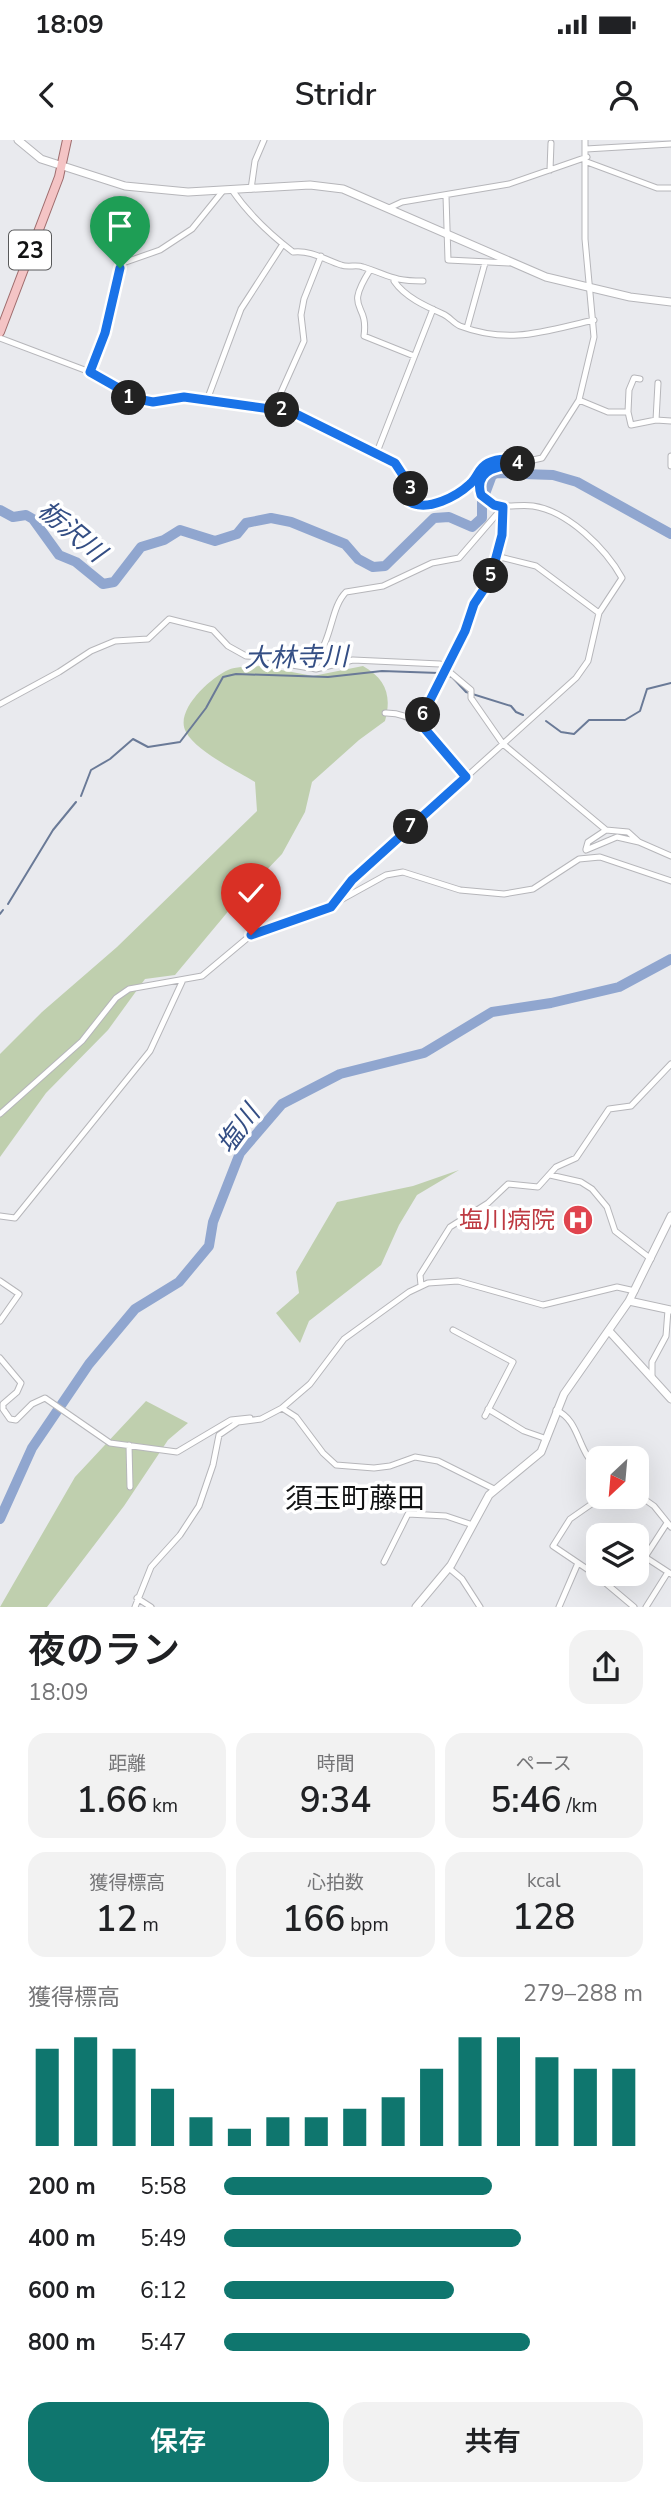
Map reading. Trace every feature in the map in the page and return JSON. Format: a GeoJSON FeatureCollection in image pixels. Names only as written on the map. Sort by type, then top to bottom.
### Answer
{"type":"FeatureCollection","features":[{"type":"Feature","properties":{"kind":"main road","name":"23"},"geometry":{"type":"LineString","coordinates":[[0,332],[62,167],[67,140]]}},
{"type":"Feature","properties":{"kind":"street"},"geometry":{"type":"LineString","coordinates":[[18,140],[34,156],[125,186],[188,192],[333,187],[390,208],[512,263],[560,281],[590,289],[671,302]]}},
{"type":"Feature","properties":{"kind":"street"},"geometry":{"type":"LineString","coordinates":[[251,189],[255,161],[264,140]]}},
{"type":"Feature","properties":{"kind":"street"},"geometry":{"type":"LineString","coordinates":[[331,907],[352,880],[576,678],[588,661],[598,613],[622,578],[611,559],[559,515],[533,506],[503,507],[491,503],[481,495],[479,487],[488,470],[542,458],[579,400],[594,337],[585,239],[585,140]]}},
{"type":"Feature","properties":{"kind":"street"},"geometry":{"type":"LineString","coordinates":[[550,170],[551,143]]}},
{"type":"Feature","properties":{"kind":"street"},"geometry":{"type":"LineString","coordinates":[[586,149],[671,144]]}},
{"type":"Feature","properties":{"kind":"street"},"geometry":{"type":"LineString","coordinates":[[390,208],[402,202],[509,184],[587,160],[657,188],[671,188]]}},
{"type":"Feature","properties":{"kind":"street"},"geometry":{"type":"LineString","coordinates":[[232,190],[250,217],[281,239],[293,252],[303,251],[344,266],[360,265],[394,281],[423,281]]}},
{"type":"Feature","properties":{"kind":"street"},"geometry":{"type":"LineString","coordinates":[[90,372],[105,333],[123,262],[160,250],[192,229],[222,192]]}},
{"type":"Feature","properties":{"kind":"street"},"geometry":{"type":"LineString","coordinates":[[446,196],[448,260],[512,263]]}},
{"type":"Feature","properties":{"kind":"street"},"geometry":{"type":"LineString","coordinates":[[207,400],[241,309],[283,244]]}},
{"type":"Feature","properties":{"kind":"street"},"geometry":{"type":"LineString","coordinates":[[274,408],[304,341],[301,315],[304,299],[321,256]]}},
{"type":"Feature","properties":{"kind":"street"},"geometry":{"type":"LineString","coordinates":[[467,328],[485,263]]}},
{"type":"Feature","properties":{"kind":"street"},"geometry":{"type":"LineString","coordinates":[[370,270],[356,295],[356,302],[366,321],[364,336],[414,356]]}},
{"type":"Feature","properties":{"kind":"street"},"geometry":{"type":"LineString","coordinates":[[394,281],[402,292],[467,328],[508,338],[594,320]]}},
{"type":"Feature","properties":{"kind":"street"},"geometry":{"type":"LineString","coordinates":[[377,452],[433,309]]}},
{"type":"Feature","properties":{"kind":"street"},"geometry":{"type":"LineString","coordinates":[[0,338],[90,372],[133,399],[153,402],[184,397],[292,412],[377,452],[401,470],[411,490],[410,502],[421,506],[455,496],[472,483],[480,468],[491,461],[513,459],[526,463]]}},
{"type":"Feature","properties":{"kind":"street"},"geometry":{"type":"LineString","coordinates":[[640,379],[634,378],[631,383],[628,412],[631,425],[656,420],[671,421]]}},
{"type":"Feature","properties":{"kind":"street"},"geometry":{"type":"LineString","coordinates":[[656,420],[658,383]]}},
{"type":"Feature","properties":{"kind":"street"},"geometry":{"type":"LineString","coordinates":[[579,400],[608,412],[628,412]]}},
{"type":"Feature","properties":{"kind":"street"},"geometry":{"type":"LineString","coordinates":[[671,456],[671,466]]}},
{"type":"Feature","properties":{"kind":"street"},"geometry":{"type":"LineString","coordinates":[[419,722],[465,631],[474,604],[490,580],[503,507]]}},
{"type":"Feature","properties":{"kind":"street"},"geometry":{"type":"LineString","coordinates":[[271,660],[314,660],[326,645],[339,602],[346,592],[383,586],[432,563],[459,558],[503,507]]}},
{"type":"Feature","properties":{"kind":"street"},"geometry":{"type":"LineString","coordinates":[[496,556],[536,566],[598,613]]}},
{"type":"Feature","properties":{"kind":"street"},"geometry":{"type":"LineString","coordinates":[[0,704],[60,672],[91,651],[116,640],[148,639],[169,619],[213,630],[228,646],[246,656],[316,669],[353,660],[430,663],[445,671],[471,694],[503,744],[606,830],[628,832],[639,842]]}},
{"type":"Feature","properties":{"kind":"street"},"geometry":{"type":"LineString","coordinates":[[385,713],[403,713],[419,722],[466,777]]}},
{"type":"Feature","properties":{"kind":"street"},"geometry":{"type":"LineString","coordinates":[[583,858],[588,842],[606,830]]}},
{"type":"Feature","properties":{"kind":"street"},"geometry":{"type":"LineString","coordinates":[[586,850],[617,837],[639,842],[671,856]]}},
{"type":"Feature","properties":{"kind":"street"},"geometry":{"type":"LineString","coordinates":[[0,1114],[82,1041],[116,998],[128,989],[148,984],[182,982],[208,973],[251,935],[331,907],[394,873],[411,873],[479,894],[504,894],[533,889],[583,858],[600,856],[671,881]]}},
{"type":"Feature","properties":{"kind":"street"},"geometry":{"type":"LineString","coordinates":[[0,1216],[15,1218],[150,1051],[182,982]]}},
{"type":"Feature","properties":{"kind":"street"},"geometry":{"type":"LineString","coordinates":[[421,1285],[420,1275],[450,1227],[488,1203],[508,1184],[516,1183],[533,1188],[556,1167],[576,1158],[609,1109],[631,1107],[671,1064]]}},
{"type":"Feature","properties":{"kind":"street"},"geometry":{"type":"LineString","coordinates":[[550,1175],[581,1182],[592,1189],[607,1207],[615,1231],[651,1259]]}},
{"type":"Feature","properties":{"kind":"street"},"geometry":{"type":"LineString","coordinates":[[416,1607],[449,1568],[494,1489],[536,1457],[547,1439],[564,1394],[610,1332],[629,1301],[671,1216]]}},
{"type":"Feature","properties":{"kind":"street"},"geometry":{"type":"LineString","coordinates":[[0,1281],[19,1294],[0,1321]]}},
{"type":"Feature","properties":{"kind":"street"},"geometry":{"type":"LineString","coordinates":[[135,1607],[136,1598],[151,1567],[180,1535],[199,1506],[214,1465],[216,1439],[238,1422],[256,1419],[282,1408],[310,1384],[344,1339],[421,1285],[458,1281],[543,1305],[617,1287],[635,1291]]}},
{"type":"Feature","properties":{"kind":"street"},"geometry":{"type":"LineString","coordinates":[[629,1301],[669,1310],[669,1329],[652,1362],[652,1377]]}},
{"type":"Feature","properties":{"kind":"street"},"geometry":{"type":"LineString","coordinates":[[453,1330],[513,1362],[485,1416]]}},
{"type":"Feature","properties":{"kind":"street"},"geometry":{"type":"LineString","coordinates":[[610,1332],[671,1399]]}},
{"type":"Feature","properties":{"kind":"street"},"geometry":{"type":"LineString","coordinates":[[0,1358],[22,1382],[17,1392],[3,1404],[9,1419],[16,1420],[40,1399],[51,1400],[110,1443],[177,1452],[231,1420],[242,1417],[256,1419]]}},
{"type":"Feature","properties":{"kind":"street"},"geometry":{"type":"LineString","coordinates":[[282,1408],[296,1417],[323,1453],[336,1465],[374,1468],[390,1466],[415,1457],[438,1461],[494,1489]]}},
{"type":"Feature","properties":{"kind":"street"},"geometry":{"type":"LineString","coordinates":[[488,1409],[524,1431],[547,1439]]}},
{"type":"Feature","properties":{"kind":"street"},"geometry":{"type":"LineString","coordinates":[[556,1410],[569,1418],[586,1453]]}},
{"type":"Feature","properties":{"kind":"street"},"geometry":{"type":"LineString","coordinates":[[129,1446],[130,1487]]}},
{"type":"Feature","properties":{"kind":"street"},"geometry":{"type":"LineString","coordinates":[[646,1607],[669,1573],[645,1558],[669,1525],[649,1502]]}},
{"type":"Feature","properties":{"kind":"street"},"geometry":{"type":"LineString","coordinates":[[586,1508],[570,1519],[553,1546],[634,1607]]}},
{"type":"Feature","properties":{"kind":"street"},"geometry":{"type":"LineString","coordinates":[[384,1562],[408,1514],[446,1516],[473,1525]]}},
{"type":"Feature","properties":{"kind":"street"},"geometry":{"type":"LineString","coordinates":[[559,1607],[578,1563]]}},
{"type":"Feature","properties":{"kind":"street"},"geometry":{"type":"LineString","coordinates":[[449,1568],[462,1579],[480,1607]]}},
{"type":"Feature","properties":{"kind":"street"},"geometry":{"type":"LineString","coordinates":[[136,1598],[151,1607]]}},
{"type":"Feature","properties":{"kind":"green space"},"geometry":{"type":"Polygon","coordinates":[[[260,666],[313,676],[363,666],[377,677],[385,689],[388,704],[385,721],[312,782],[305,812],[282,854],[236,902],[175,975],[145,979],[108,1030],[46,1093],[0,1157],[0,1054],[42,1012],[117,947],[257,811],[255,782],[198,746],[186,732],[184,724],[189,705],[212,680],[232,669],[260,666]]]}},
{"type":"Feature","properties":{"kind":"green space"},"geometry":{"type":"Polygon","coordinates":[[[459,1170],[417,1195],[399,1225],[381,1265],[309,1321],[300,1343],[276,1313],[299,1293],[296,1272],[337,1202],[413,1186],[459,1170]]]}},
{"type":"Feature","properties":{"kind":"green space"},"geometry":{"type":"Polygon","coordinates":[[[146,1401],[188,1423],[168,1440],[124,1506],[47,1607],[0,1607],[75,1477],[146,1401]]]}},
{"type":"Feature","properties":{"kind":"waterway","name":"栃沢川"},"geometry":{"type":"LineString","coordinates":[[0,510],[13,517],[26,515],[33,519],[59,555],[76,562],[103,584],[114,582],[141,547],[164,540],[180,530],[215,541],[237,534],[246,523],[271,518],[291,522],[345,544],[358,559],[373,567],[385,566],[434,518],[449,517],[472,527],[482,518],[482,502],[492,475],[497,473],[553,475],[577,482],[671,534]]}},
{"type":"Feature","properties":{"kind":"waterway","name":"大林寺川"},"geometry":{"type":"LineString","coordinates":[[81,796],[91,770],[110,759],[133,739],[148,747],[180,742],[206,708],[223,677],[236,674],[328,677],[382,671],[439,673],[452,677],[466,692],[511,706],[523,715]]}},
{"type":"Feature","properties":{"kind":"waterway","name":"大林寺川"},"geometry":{"type":"LineString","coordinates":[[546,721],[561,732],[574,734],[589,720],[625,720],[640,711],[647,689],[671,683]]}},
{"type":"Feature","properties":{"kind":"waterway","name":"大林寺川"},"geometry":{"type":"LineString","coordinates":[[8,904],[53,830],[76,802]]}},
{"type":"Feature","properties":{"kind":"waterway","name":"大林寺川"},"geometry":{"type":"LineString","coordinates":[[0,914],[3,910]]}},
{"type":"Feature","properties":{"kind":"waterway","name":"塩川"},"geometry":{"type":"LineString","coordinates":[[0,1519],[32,1448],[89,1364],[135,1309],[179,1282],[209,1246],[213,1222],[240,1153],[282,1104],[340,1074],[424,1053],[492,1012],[551,1003],[619,987],[671,959]]}},
{"type":"Feature","properties":{"kind":"place","name":"塩川病院"},"geometry":{"type":"Point","coordinates":[578,1220]}},
{"type":"Feature","properties":{"kind":"district","name":"須玉町藤田"},"geometry":{"type":"Point","coordinates":[355,1498]}},
{"type":"Feature","properties":{"kind":"route"},"geometry":{"type":"LineString","coordinates":[[120,268],[105,333],[90,372],[120,389],[127,397],[153,402],[184,397],[292,412],[395,463],[410,486],[410,502],[421,506],[455,496],[472,483],[480,468],[491,461],[513,459],[526,463],[493,467],[483,476],[479,492],[494,505],[503,507],[502,535],[490,580],[474,604],[465,631],[419,722],[466,777],[352,880],[331,902],[331,907],[251,935]]}}]}
